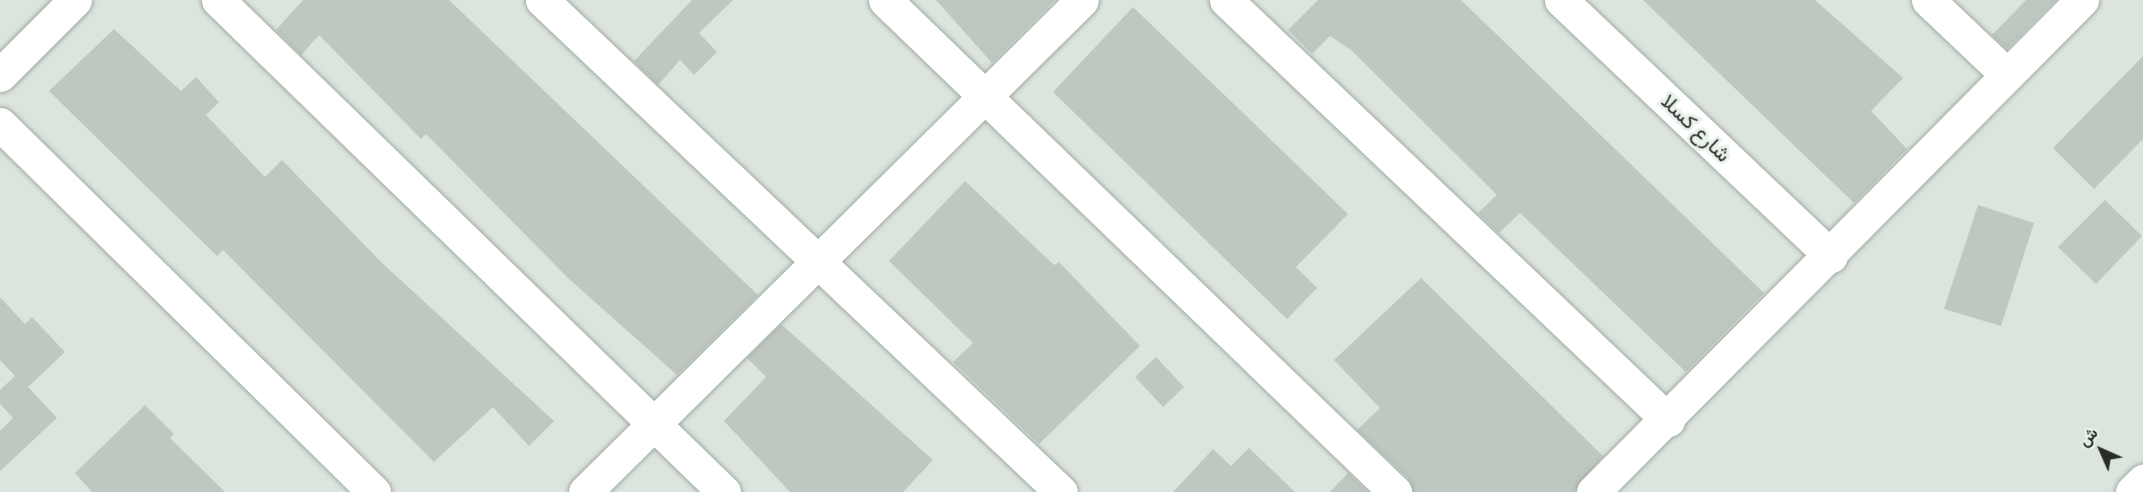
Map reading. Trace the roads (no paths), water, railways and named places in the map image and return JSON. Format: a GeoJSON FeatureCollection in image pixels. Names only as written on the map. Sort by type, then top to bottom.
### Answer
{"type":"FeatureCollection","features":[{"type":"Feature","properties":{"kind":"street"},"geometry":{"type":"LineString","coordinates":[[0,75],[75,0]]}},
{"type":"Feature","properties":{"kind":"street"},"geometry":{"type":"LineString","coordinates":[[218,0],[724,492]]}},
{"type":"Feature","properties":{"kind":"street"},"geometry":{"type":"LineString","coordinates":[[542,0],[1060,492]]}},
{"type":"Feature","properties":{"kind":"street"},"geometry":{"type":"LineString","coordinates":[[885,0],[1395,492]]}},
{"type":"Feature","properties":{"kind":"street"},"geometry":{"type":"LineString","coordinates":[[585,492],[1082,0]]}},
{"type":"Feature","properties":{"kind":"street"},"geometry":{"type":"LineString","coordinates":[[1226,0],[1668,420]]}},
{"type":"Feature","properties":{"kind":"street","name":"شارع كسلا"},"geometry":{"type":"LineString","coordinates":[[1561,0],[1831,256]]}},
{"type":"Feature","properties":{"kind":"street"},"geometry":{"type":"LineString","coordinates":[[1928,0],[2007,75]]}},
{"type":"Feature","properties":{"kind":"street"},"geometry":{"type":"LineString","coordinates":[[1593,492],[1668,420],[2082,0]]}},
{"type":"Feature","properties":{"kind":"street"},"geometry":{"type":"LineString","coordinates":[[0,124],[374,492]]}},
{"type":"Feature","properties":{"kind":"street"},"geometry":{"type":"LineString","coordinates":[[2132,492],[2143,481]]}}]}
